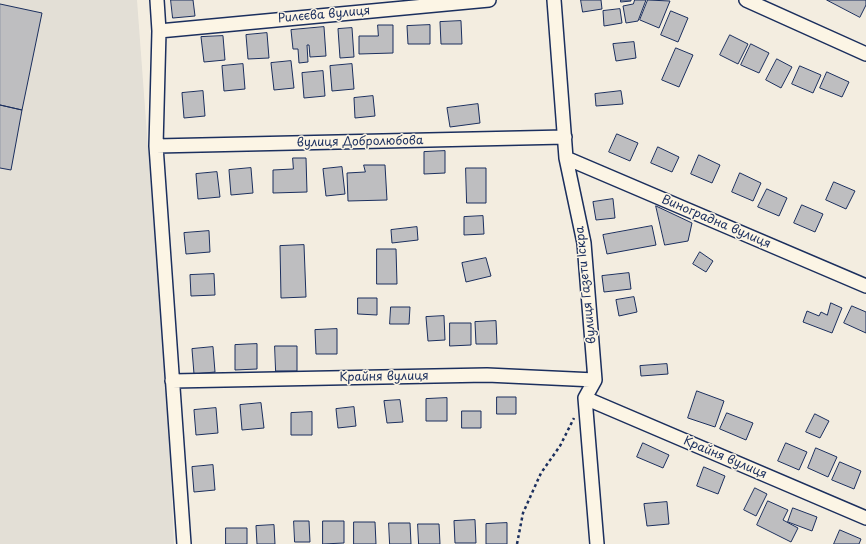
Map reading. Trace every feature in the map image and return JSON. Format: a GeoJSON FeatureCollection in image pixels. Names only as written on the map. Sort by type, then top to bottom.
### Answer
{"type":"FeatureCollection","features":[{"type":"Feature","properties":{"kind":"street"},"geometry":{"type":"LineString","coordinates":[[157,0],[159,30],[156,146],[184,544]]}},
{"type":"Feature","properties":{"kind":"street","name":"Рилєєва вулиця"},"geometry":{"type":"LineString","coordinates":[[159,30],[489,0]]}},
{"type":"Feature","properties":{"kind":"street","name":"вулиця Газети Іскра"},"geometry":{"type":"LineString","coordinates":[[554,0],[566,158],[584,243],[595,380]]}},
{"type":"Feature","properties":{"kind":"street"},"geometry":{"type":"LineString","coordinates":[[746,0],[866,54]]}},
{"type":"Feature","properties":{"kind":"street","name":"вулиця Добролюбова"},"geometry":{"type":"LineString","coordinates":[[156,146],[565,137]]}},
{"type":"Feature","properties":{"kind":"street","name":"Виноградна вулиця"},"geometry":{"type":"LineString","coordinates":[[566,158],[866,286]]}},
{"type":"Feature","properties":{"kind":"street","name":"Крайня вулиця"},"geometry":{"type":"LineString","coordinates":[[172,381],[487,375],[595,380]]}},
{"type":"Feature","properties":{"kind":"street"},"geometry":{"type":"LineString","coordinates":[[595,380],[585,398],[597,544]]}},
{"type":"Feature","properties":{"kind":"street","name":"Крайня вулиця"},"geometry":{"type":"LineString","coordinates":[[585,398],[866,518]]}},
{"type":"Feature","properties":{"kind":"path"},"geometry":{"type":"LineString","coordinates":[[516,544],[523,513],[541,473],[560,446],[569,426],[585,398]]}},
{"type":"Feature","properties":{"kind":"shaded area"},"geometry":{"type":"Polygon","coordinates":[[[0,0],[137,0],[169,431],[174,544],[0,544],[0,0]]]}},
{"type":"Feature","properties":{"kind":"building"},"geometry":{"type":"Polygon","coordinates":[[[171,0],[193,0],[195,16],[173,18],[171,0]]]}},
{"type":"Feature","properties":{"kind":"building"},"geometry":{"type":"Polygon","coordinates":[[[581,0],[601,0],[602,9],[583,12],[581,0]]]}},
{"type":"Feature","properties":{"kind":"building"},"geometry":{"type":"Polygon","coordinates":[[[621,0],[631,0],[631,1],[621,2],[621,0]]]}},
{"type":"Feature","properties":{"kind":"building"},"geometry":{"type":"Polygon","coordinates":[[[635,0],[646,0],[638,21],[626,23],[623,6],[633,4],[635,0]]]}},
{"type":"Feature","properties":{"kind":"building"},"geometry":{"type":"Polygon","coordinates":[[[648,0],[670,1],[659,28],[640,20],[648,0]]]}},
{"type":"Feature","properties":{"kind":"building"},"geometry":{"type":"Polygon","coordinates":[[[827,0],[866,0],[866,5],[860,17],[827,0]]]}},
{"type":"Feature","properties":{"kind":"building"},"geometry":{"type":"Polygon","coordinates":[[[0,4],[42,13],[22,110],[0,105],[0,4]]]}},
{"type":"Feature","properties":{"kind":"building"},"geometry":{"type":"Polygon","coordinates":[[[620,9],[622,23],[604,26],[603,11],[620,9]]]}},
{"type":"Feature","properties":{"kind":"building"},"geometry":{"type":"Polygon","coordinates":[[[671,11],[688,18],[678,42],[661,35],[671,11]]]}},
{"type":"Feature","properties":{"kind":"building"},"geometry":{"type":"Polygon","coordinates":[[[461,21],[462,44],[441,44],[440,22],[461,21]]]}},
{"type":"Feature","properties":{"kind":"building"},"geometry":{"type":"Polygon","coordinates":[[[378,25],[393,25],[393,53],[359,54],[359,36],[378,36],[378,25]]]}},
{"type":"Feature","properties":{"kind":"building"},"geometry":{"type":"Polygon","coordinates":[[[430,25],[430,44],[408,44],[407,26],[430,25]]]}},
{"type":"Feature","properties":{"kind":"building"},"geometry":{"type":"Polygon","coordinates":[[[324,27],[326,56],[310,57],[309,45],[307,45],[308,62],[299,63],[298,49],[293,49],[291,30],[324,27]]]}},
{"type":"Feature","properties":{"kind":"building"},"geometry":{"type":"Polygon","coordinates":[[[352,28],[354,57],[340,58],[338,29],[352,28]]]}},
{"type":"Feature","properties":{"kind":"building"},"geometry":{"type":"Polygon","coordinates":[[[267,33],[269,58],[248,59],[246,35],[267,33]]]}},
{"type":"Feature","properties":{"kind":"building"},"geometry":{"type":"Polygon","coordinates":[[[730,35],[748,44],[738,64],[720,55],[730,35]]]}},
{"type":"Feature","properties":{"kind":"building"},"geometry":{"type":"Polygon","coordinates":[[[223,36],[225,60],[204,62],[201,37],[223,36]]]}},
{"type":"Feature","properties":{"kind":"building"},"geometry":{"type":"Polygon","coordinates":[[[634,42],[636,58],[616,61],[613,44],[634,42]]]}},
{"type":"Feature","properties":{"kind":"building"},"geometry":{"type":"Polygon","coordinates":[[[751,44],[769,53],[759,73],[741,65],[751,44]]]}},
{"type":"Feature","properties":{"kind":"building"},"geometry":{"type":"Polygon","coordinates":[[[676,48],[693,55],[679,87],[662,80],[676,48]]]}},
{"type":"Feature","properties":{"kind":"building"},"geometry":{"type":"Polygon","coordinates":[[[777,59],[792,67],[781,88],[766,80],[777,59]]]}},
{"type":"Feature","properties":{"kind":"building"},"geometry":{"type":"Polygon","coordinates":[[[291,61],[294,88],[274,90],[271,63],[291,61]]]}},
{"type":"Feature","properties":{"kind":"building"},"geometry":{"type":"Polygon","coordinates":[[[243,64],[245,89],[224,91],[222,66],[243,64]]]}},
{"type":"Feature","properties":{"kind":"building"},"geometry":{"type":"Polygon","coordinates":[[[352,64],[354,89],[332,91],[330,66],[352,64]]]}},
{"type":"Feature","properties":{"kind":"building"},"geometry":{"type":"Polygon","coordinates":[[[800,66],[821,75],[813,93],[792,84],[800,66]]]}},
{"type":"Feature","properties":{"kind":"building"},"geometry":{"type":"Polygon","coordinates":[[[323,71],[325,96],[304,98],[302,73],[323,71]]]}},
{"type":"Feature","properties":{"kind":"building"},"geometry":{"type":"Polygon","coordinates":[[[827,72],[849,82],[842,97],[820,88],[827,72]]]}},
{"type":"Feature","properties":{"kind":"building"},"geometry":{"type":"Polygon","coordinates":[[[203,91],[205,116],[184,118],[182,93],[203,91]]]}},
{"type":"Feature","properties":{"kind":"building"},"geometry":{"type":"Polygon","coordinates":[[[621,91],[623,104],[596,106],[595,94],[621,91]]]}},
{"type":"Feature","properties":{"kind":"building"},"geometry":{"type":"Polygon","coordinates":[[[373,96],[375,116],[355,118],[354,98],[373,96]]]}},
{"type":"Feature","properties":{"kind":"building"},"geometry":{"type":"Polygon","coordinates":[[[478,104],[480,123],[450,127],[447,108],[478,104]]]}},
{"type":"Feature","properties":{"kind":"building"},"geometry":{"type":"Polygon","coordinates":[[[0,105],[22,110],[11,170],[0,168],[0,105]]]}},
{"type":"Feature","properties":{"kind":"building"},"geometry":{"type":"Polygon","coordinates":[[[617,134],[638,143],[630,161],[609,152],[617,134]]]}},
{"type":"Feature","properties":{"kind":"building"},"geometry":{"type":"Polygon","coordinates":[[[658,147],[679,157],[672,172],[651,163],[658,147]]]}},
{"type":"Feature","properties":{"kind":"building"},"geometry":{"type":"Polygon","coordinates":[[[445,151],[445,173],[424,174],[424,152],[445,151]]]}},
{"type":"Feature","properties":{"kind":"building"},"geometry":{"type":"Polygon","coordinates":[[[699,155],[720,165],[712,183],[691,174],[699,155]]]}},
{"type":"Feature","properties":{"kind":"building"},"geometry":{"type":"Polygon","coordinates":[[[293,158],[306,158],[307,192],[273,193],[273,170],[293,169],[293,158]]]}},
{"type":"Feature","properties":{"kind":"building"},"geometry":{"type":"Polygon","coordinates":[[[364,165],[385,165],[387,200],[348,201],[347,173],[365,172],[364,165]]]}},
{"type":"Feature","properties":{"kind":"building"},"geometry":{"type":"Polygon","coordinates":[[[342,167],[345,194],[326,196],[323,169],[342,167]]]}},
{"type":"Feature","properties":{"kind":"building"},"geometry":{"type":"Polygon","coordinates":[[[251,168],[253,193],[231,195],[229,170],[251,168]]]}},
{"type":"Feature","properties":{"kind":"building"},"geometry":{"type":"Polygon","coordinates":[[[466,168],[486,168],[486,203],[467,203],[466,168]]]}},
{"type":"Feature","properties":{"kind":"building"},"geometry":{"type":"Polygon","coordinates":[[[217,172],[220,197],[198,199],[196,174],[217,172]]]}},
{"type":"Feature","properties":{"kind":"building"},"geometry":{"type":"Polygon","coordinates":[[[740,173],[761,183],[753,201],[732,192],[740,173]]]}},
{"type":"Feature","properties":{"kind":"building"},"geometry":{"type":"Polygon","coordinates":[[[834,182],[855,191],[846,209],[826,200],[834,182]]]}},
{"type":"Feature","properties":{"kind":"building"},"geometry":{"type":"Polygon","coordinates":[[[767,189],[787,198],[779,216],[758,207],[767,189]]]}},
{"type":"Feature","properties":{"kind":"building"},"geometry":{"type":"Polygon","coordinates":[[[613,199],[615,218],[596,220],[593,202],[613,199]]]}},
{"type":"Feature","properties":{"kind":"building"},"geometry":{"type":"Polygon","coordinates":[[[802,205],[823,214],[815,232],[794,223],[802,205]]]}},
{"type":"Feature","properties":{"kind":"building"},"geometry":{"type":"Polygon","coordinates":[[[656,206],[692,223],[688,241],[665,245],[656,206]]]}},
{"type":"Feature","properties":{"kind":"building"},"geometry":{"type":"Polygon","coordinates":[[[483,216],[484,234],[464,235],[464,217],[483,216]]]}},
{"type":"Feature","properties":{"kind":"building"},"geometry":{"type":"Polygon","coordinates":[[[652,226],[656,245],[607,254],[603,235],[652,226]]]}},
{"type":"Feature","properties":{"kind":"building"},"geometry":{"type":"Polygon","coordinates":[[[417,227],[418,240],[392,243],[391,230],[417,227]]]}},
{"type":"Feature","properties":{"kind":"building"},"geometry":{"type":"Polygon","coordinates":[[[209,231],[210,252],[186,254],[184,233],[209,231]]]}},
{"type":"Feature","properties":{"kind":"building"},"geometry":{"type":"Polygon","coordinates":[[[304,245],[306,297],[281,298],[280,246],[304,245]]]}},
{"type":"Feature","properties":{"kind":"building"},"geometry":{"type":"Polygon","coordinates":[[[377,249],[396,249],[397,284],[377,284],[377,249]]]}},
{"type":"Feature","properties":{"kind":"building"},"geometry":{"type":"Polygon","coordinates":[[[700,252],[713,261],[706,272],[693,264],[700,252]]]}},
{"type":"Feature","properties":{"kind":"building"},"geometry":{"type":"Polygon","coordinates":[[[486,258],[491,276],[466,282],[462,263],[486,258]]]}},
{"type":"Feature","properties":{"kind":"building"},"geometry":{"type":"Polygon","coordinates":[[[629,273],[631,289],[604,292],[602,276],[629,273]]]}},
{"type":"Feature","properties":{"kind":"building"},"geometry":{"type":"Polygon","coordinates":[[[214,274],[215,295],[191,296],[190,275],[214,274]]]}},
{"type":"Feature","properties":{"kind":"building"},"geometry":{"type":"Polygon","coordinates":[[[634,297],[637,312],[619,316],[616,300],[634,297]]]}},
{"type":"Feature","properties":{"kind":"building"},"geometry":{"type":"Polygon","coordinates":[[[358,298],[377,298],[377,315],[358,314],[358,298]]]}},
{"type":"Feature","properties":{"kind":"building"},"geometry":{"type":"Polygon","coordinates":[[[831,303],[842,308],[832,333],[803,322],[807,311],[819,316],[821,312],[827,315],[831,303]]]}},
{"type":"Feature","properties":{"kind":"building"},"geometry":{"type":"Polygon","coordinates":[[[852,306],[866,312],[866,333],[844,323],[852,306]]]}},
{"type":"Feature","properties":{"kind":"building"},"geometry":{"type":"Polygon","coordinates":[[[391,307],[410,307],[409,324],[390,324],[391,307]]]}},
{"type":"Feature","properties":{"kind":"building"},"geometry":{"type":"Polygon","coordinates":[[[444,316],[445,340],[428,341],[426,317],[444,316]]]}},
{"type":"Feature","properties":{"kind":"building"},"geometry":{"type":"Polygon","coordinates":[[[496,321],[497,344],[476,344],[475,322],[496,321]]]}},
{"type":"Feature","properties":{"kind":"building"},"geometry":{"type":"Polygon","coordinates":[[[450,323],[471,323],[471,345],[450,346],[450,323]]]}},
{"type":"Feature","properties":{"kind":"building"},"geometry":{"type":"Polygon","coordinates":[[[337,329],[337,354],[316,354],[315,330],[337,329]]]}},
{"type":"Feature","properties":{"kind":"building"},"geometry":{"type":"Polygon","coordinates":[[[257,344],[257,369],[235,370],[235,345],[257,344]]]}},
{"type":"Feature","properties":{"kind":"building"},"geometry":{"type":"Polygon","coordinates":[[[275,346],[297,346],[297,371],[276,371],[275,346]]]}},
{"type":"Feature","properties":{"kind":"building"},"geometry":{"type":"Polygon","coordinates":[[[213,347],[215,372],[194,374],[192,349],[213,347]]]}},
{"type":"Feature","properties":{"kind":"building"},"geometry":{"type":"Polygon","coordinates":[[[667,364],[668,374],[641,376],[640,366],[667,364]]]}},
{"type":"Feature","properties":{"kind":"building"},"geometry":{"type":"Polygon","coordinates":[[[697,391],[724,401],[715,427],[688,418],[697,391]]]}},
{"type":"Feature","properties":{"kind":"building"},"geometry":{"type":"Polygon","coordinates":[[[497,397],[516,397],[516,414],[497,414],[497,397]]]}},
{"type":"Feature","properties":{"kind":"building"},"geometry":{"type":"Polygon","coordinates":[[[447,398],[447,421],[426,421],[426,399],[447,398]]]}},
{"type":"Feature","properties":{"kind":"building"},"geometry":{"type":"Polygon","coordinates":[[[400,400],[403,422],[387,423],[384,401],[400,400]]]}},
{"type":"Feature","properties":{"kind":"building"},"geometry":{"type":"Polygon","coordinates":[[[261,403],[264,428],[242,430],[240,405],[261,403]]]}},
{"type":"Feature","properties":{"kind":"building"},"geometry":{"type":"Polygon","coordinates":[[[354,407],[356,426],[338,428],[336,409],[354,407]]]}},
{"type":"Feature","properties":{"kind":"building"},"geometry":{"type":"Polygon","coordinates":[[[216,408],[218,433],[196,435],[194,410],[216,408]]]}},
{"type":"Feature","properties":{"kind":"building"},"geometry":{"type":"Polygon","coordinates":[[[462,411],[481,411],[481,428],[462,428],[462,411]]]}},
{"type":"Feature","properties":{"kind":"building"},"geometry":{"type":"Polygon","coordinates":[[[312,412],[312,435],[291,435],[291,413],[312,412]]]}},
{"type":"Feature","properties":{"kind":"building"},"geometry":{"type":"Polygon","coordinates":[[[727,413],[753,423],[746,440],[720,429],[727,413]]]}},
{"type":"Feature","properties":{"kind":"building"},"geometry":{"type":"Polygon","coordinates":[[[815,414],[829,421],[820,438],[806,432],[815,414]]]}},
{"type":"Feature","properties":{"kind":"building"},"geometry":{"type":"Polygon","coordinates":[[[643,443],[669,455],[663,468],[637,457],[643,443]]]}},
{"type":"Feature","properties":{"kind":"building"},"geometry":{"type":"Polygon","coordinates":[[[786,443],[807,452],[799,470],[778,461],[786,443]]]}},
{"type":"Feature","properties":{"kind":"building"},"geometry":{"type":"Polygon","coordinates":[[[816,448],[837,457],[828,477],[808,468],[816,448]]]}},
{"type":"Feature","properties":{"kind":"building"},"geometry":{"type":"Polygon","coordinates":[[[840,462],[861,471],[854,489],[832,480],[840,462]]]}},
{"type":"Feature","properties":{"kind":"building"},"geometry":{"type":"Polygon","coordinates":[[[213,465],[215,490],[194,492],[192,467],[213,465]]]}},
{"type":"Feature","properties":{"kind":"building"},"geometry":{"type":"Polygon","coordinates":[[[704,467],[725,476],[718,494],[697,486],[704,467]]]}},
{"type":"Feature","properties":{"kind":"building"},"geometry":{"type":"Polygon","coordinates":[[[755,488],[767,494],[756,516],[744,510],[755,488]]]}},
{"type":"Feature","properties":{"kind":"building"},"geometry":{"type":"Polygon","coordinates":[[[768,501],[788,510],[783,520],[798,528],[791,542],[757,525],[768,501]]]}},
{"type":"Feature","properties":{"kind":"building"},"geometry":{"type":"Polygon","coordinates":[[[667,502],[669,524],[647,526],[644,504],[667,502]]]}},
{"type":"Feature","properties":{"kind":"building"},"geometry":{"type":"Polygon","coordinates":[[[793,508],[817,517],[812,531],[788,522],[793,508]]]}},
{"type":"Feature","properties":{"kind":"building"},"geometry":{"type":"Polygon","coordinates":[[[475,520],[476,543],[455,543],[454,521],[475,520]]]}},
{"type":"Feature","properties":{"kind":"building"},"geometry":{"type":"Polygon","coordinates":[[[294,521],[309,521],[310,542],[295,542],[294,521]]]}},
{"type":"Feature","properties":{"kind":"building"},"geometry":{"type":"Polygon","coordinates":[[[323,521],[344,521],[344,543],[323,544],[323,521]]]}},
{"type":"Feature","properties":{"kind":"building"},"geometry":{"type":"Polygon","coordinates":[[[354,522],[375,522],[376,544],[354,544],[354,522]]]}},
{"type":"Feature","properties":{"kind":"building"},"geometry":{"type":"Polygon","coordinates":[[[389,523],[410,523],[411,544],[390,544],[389,523]]]}},
{"type":"Feature","properties":{"kind":"building"},"geometry":{"type":"Polygon","coordinates":[[[507,523],[507,544],[486,544],[486,524],[507,523]]]}},
{"type":"Feature","properties":{"kind":"building"},"geometry":{"type":"Polygon","coordinates":[[[418,524],[439,524],[440,544],[419,544],[418,524]]]}},
{"type":"Feature","properties":{"kind":"building"},"geometry":{"type":"Polygon","coordinates":[[[274,525],[275,544],[257,544],[256,526],[274,525]]]}},
{"type":"Feature","properties":{"kind":"building"},"geometry":{"type":"Polygon","coordinates":[[[226,528],[247,528],[247,544],[226,544],[226,528]]]}},
{"type":"Feature","properties":{"kind":"building"},"geometry":{"type":"Polygon","coordinates":[[[840,530],[861,539],[859,544],[834,544],[840,530]]]}}]}
